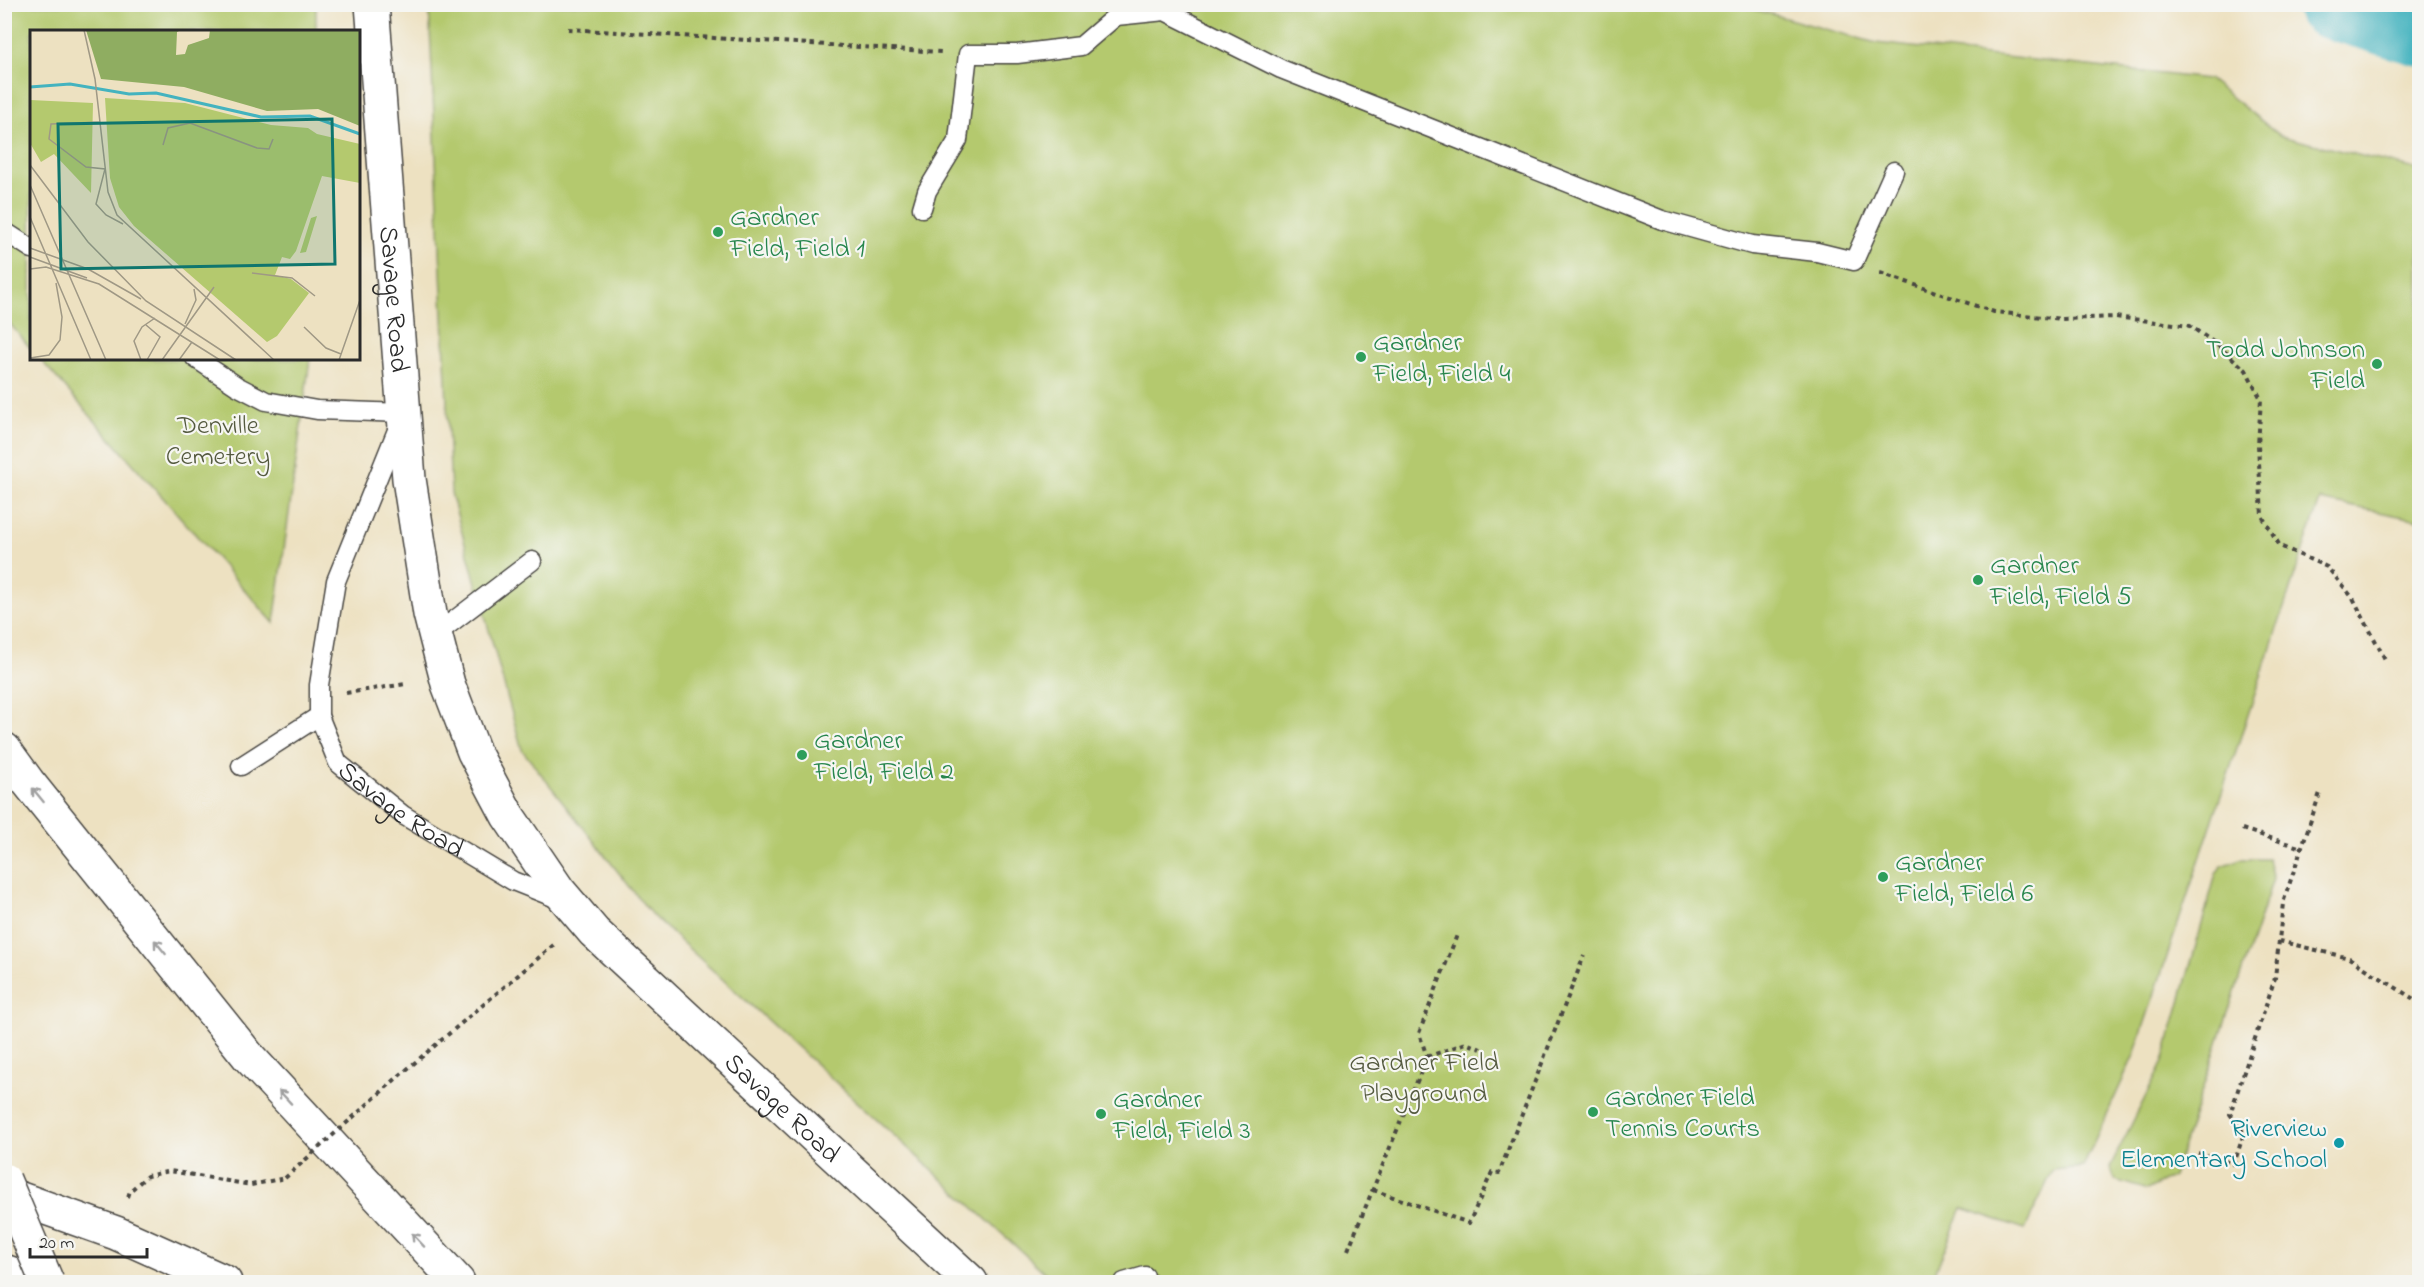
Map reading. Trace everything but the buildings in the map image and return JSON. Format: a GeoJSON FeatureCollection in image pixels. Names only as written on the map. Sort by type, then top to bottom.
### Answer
{"type":"FeatureCollection","features":[{"type":"Feature","properties":{"kind":"main road","name":"Savage Road"},"geometry":{"type":"LineString","coordinates":[[372,4],[409,479],[429,614],[448,684],[474,752],[508,816],[558,891],[594,932],[971,1282]]}},
{"type":"Feature","properties":{"kind":"main road"},"geometry":{"type":"LineString","coordinates":[[4,749],[248,1056],[458,1282]]}},
{"type":"Feature","properties":{"kind":"main road"},"geometry":{"type":"LineString","coordinates":[[4,1180],[46,1282]]}},
{"type":"Feature","properties":{"kind":"main road"},"geometry":{"type":"LineString","coordinates":[[4,1193],[116,1233],[225,1282]]}},
{"type":"Feature","properties":{"kind":"main road"},"geometry":{"type":"LineString","coordinates":[[4,1271],[35,1282]]}},
{"type":"Feature","properties":{"kind":"lane"},"geometry":{"type":"LineString","coordinates":[[922,208],[927,191],[958,140],[968,54],[1017,54],[1081,46],[1116,16],[1165,11],[1281,69],[1662,220],[1752,245],[1817,252],[1854,261],[1894,171]]}},
{"type":"Feature","properties":{"kind":"lane"},"geometry":{"type":"LineString","coordinates":[[4,231],[30,248]]}},
{"type":"Feature","properties":{"kind":"lane"},"geometry":{"type":"LineString","coordinates":[[198,360],[237,386],[266,401],[317,410],[404,413]]}},
{"type":"Feature","properties":{"kind":"lane","name":"Savage Road"},"geometry":{"type":"LineString","coordinates":[[404,413],[336,581],[319,685],[319,716],[338,763],[403,815],[513,881],[570,904]]}},
{"type":"Feature","properties":{"kind":"lane"},"geometry":{"type":"LineString","coordinates":[[435,635],[532,561]]}},
{"type":"Feature","properties":{"kind":"lane"},"geometry":{"type":"LineString","coordinates":[[241,766],[319,716]]}},
{"type":"Feature","properties":{"kind":"lane"},"geometry":{"type":"LineString","coordinates":[[1125,1282],[1145,1276]]}},
{"type":"Feature","properties":{"kind":"path"},"geometry":{"type":"LineString","coordinates":[[568,29],[968,54]]}},
{"type":"Feature","properties":{"kind":"path"},"geometry":{"type":"LineString","coordinates":[[1854,261],[1886,276],[1994,312],[2062,320],[2115,316],[2190,326],[2216,344],[2246,370],[2261,399],[2258,445],[2262,516],[2280,546],[2327,567],[2334,575],[2353,598],[2386,661]]}},
{"type":"Feature","properties":{"kind":"path"},"geometry":{"type":"LineString","coordinates":[[319,697],[406,684]]}},
{"type":"Feature","properties":{"kind":"path"},"geometry":{"type":"LineString","coordinates":[[2198,1153],[2234,1164],[2244,1133],[2230,1114],[2275,978],[2283,903],[2320,794]]}},
{"type":"Feature","properties":{"kind":"path"},"geometry":{"type":"LineString","coordinates":[[2242,829],[2302,848]]}},
{"type":"Feature","properties":{"kind":"path"},"geometry":{"type":"LineString","coordinates":[[1348,1250],[1426,1057],[1419,1033],[1457,935]]}},
{"type":"Feature","properties":{"kind":"path"},"geometry":{"type":"LineString","coordinates":[[2279,941],[2349,958],[2420,1003]]}},
{"type":"Feature","properties":{"kind":"path"},"geometry":{"type":"LineString","coordinates":[[127,1200],[130,1191],[147,1176],[170,1171],[251,1185],[285,1178],[399,1076],[558,942]]}},
{"type":"Feature","properties":{"kind":"path"},"geometry":{"type":"LineString","coordinates":[[1372,1190],[1469,1223],[1492,1172],[1499,1173],[1584,956]]}},
{"type":"Feature","properties":{"kind":"path"},"geometry":{"type":"LineString","coordinates":[[1426,1057],[1466,1043],[1481,1049]]}},
{"type":"Feature","properties":{"kind":"green space","name":"Gardner Field Playground"},"geometry":{"type":"Polygon","coordinates":[[[1735,4],[1876,43],[2208,79],[2281,136],[2419,170],[2419,520],[2320,500],[2134,1055],[2083,1167],[2053,1170],[2025,1229],[1962,1208],[1931,1282],[1055,1282],[652,915],[522,750],[451,493],[429,5],[1735,4]]]}},
{"type":"Feature","properties":{"kind":"green space"},"geometry":{"type":"Polygon","coordinates":[[[4,5],[316,5],[316,30],[30,30],[30,348],[5,318],[4,5]]]}},
{"type":"Feature","properties":{"kind":"green space","name":"Denville Cemetery"},"geometry":{"type":"Polygon","coordinates":[[[41,360],[310,360],[274,623],[41,360]]]}},
{"type":"Feature","properties":{"kind":"green space"},"geometry":{"type":"Polygon","coordinates":[[[2240,859],[2268,859],[2273,879],[2173,1176],[2147,1190],[2115,1180],[2110,1167],[2163,1062],[2216,874],[2222,866],[2240,859]]]}},
{"type":"Feature","properties":{"kind":"waterway"},"geometry":{"type":"LineString","coordinates":[[2330,4],[2420,31]]}},
{"type":"Feature","properties":{"kind":"place","name":"Gardner Field, Field 1"},"geometry":{"type":"Point","coordinates":[718,232]}},
{"type":"Feature","properties":{"kind":"place","name":"Gardner Field, Field 4"},"geometry":{"type":"Point","coordinates":[1361,357]}},
{"type":"Feature","properties":{"kind":"place","name":"Todd Johnson Field"},"geometry":{"type":"Point","coordinates":[2377,364]}},
{"type":"Feature","properties":{"kind":"place","name":"Gardner Field, Field 5"},"geometry":{"type":"Point","coordinates":[1978,580]}},
{"type":"Feature","properties":{"kind":"place","name":"Gardner Field, Field 2"},"geometry":{"type":"Point","coordinates":[802,755]}},
{"type":"Feature","properties":{"kind":"place","name":"Gardner Field, Field 6"},"geometry":{"type":"Point","coordinates":[1883,877]}},
{"type":"Feature","properties":{"kind":"place","name":"Gardner Field Tennis Courts"},"geometry":{"type":"Point","coordinates":[1593,1112]}},
{"type":"Feature","properties":{"kind":"place","name":"Gardner Field, Field 3"},"geometry":{"type":"Point","coordinates":[1101,1114]}},
{"type":"Feature","properties":{"kind":"place","name":"Riverview Elementary School"},"geometry":{"type":"Point","coordinates":[2339,1143]}}]}
